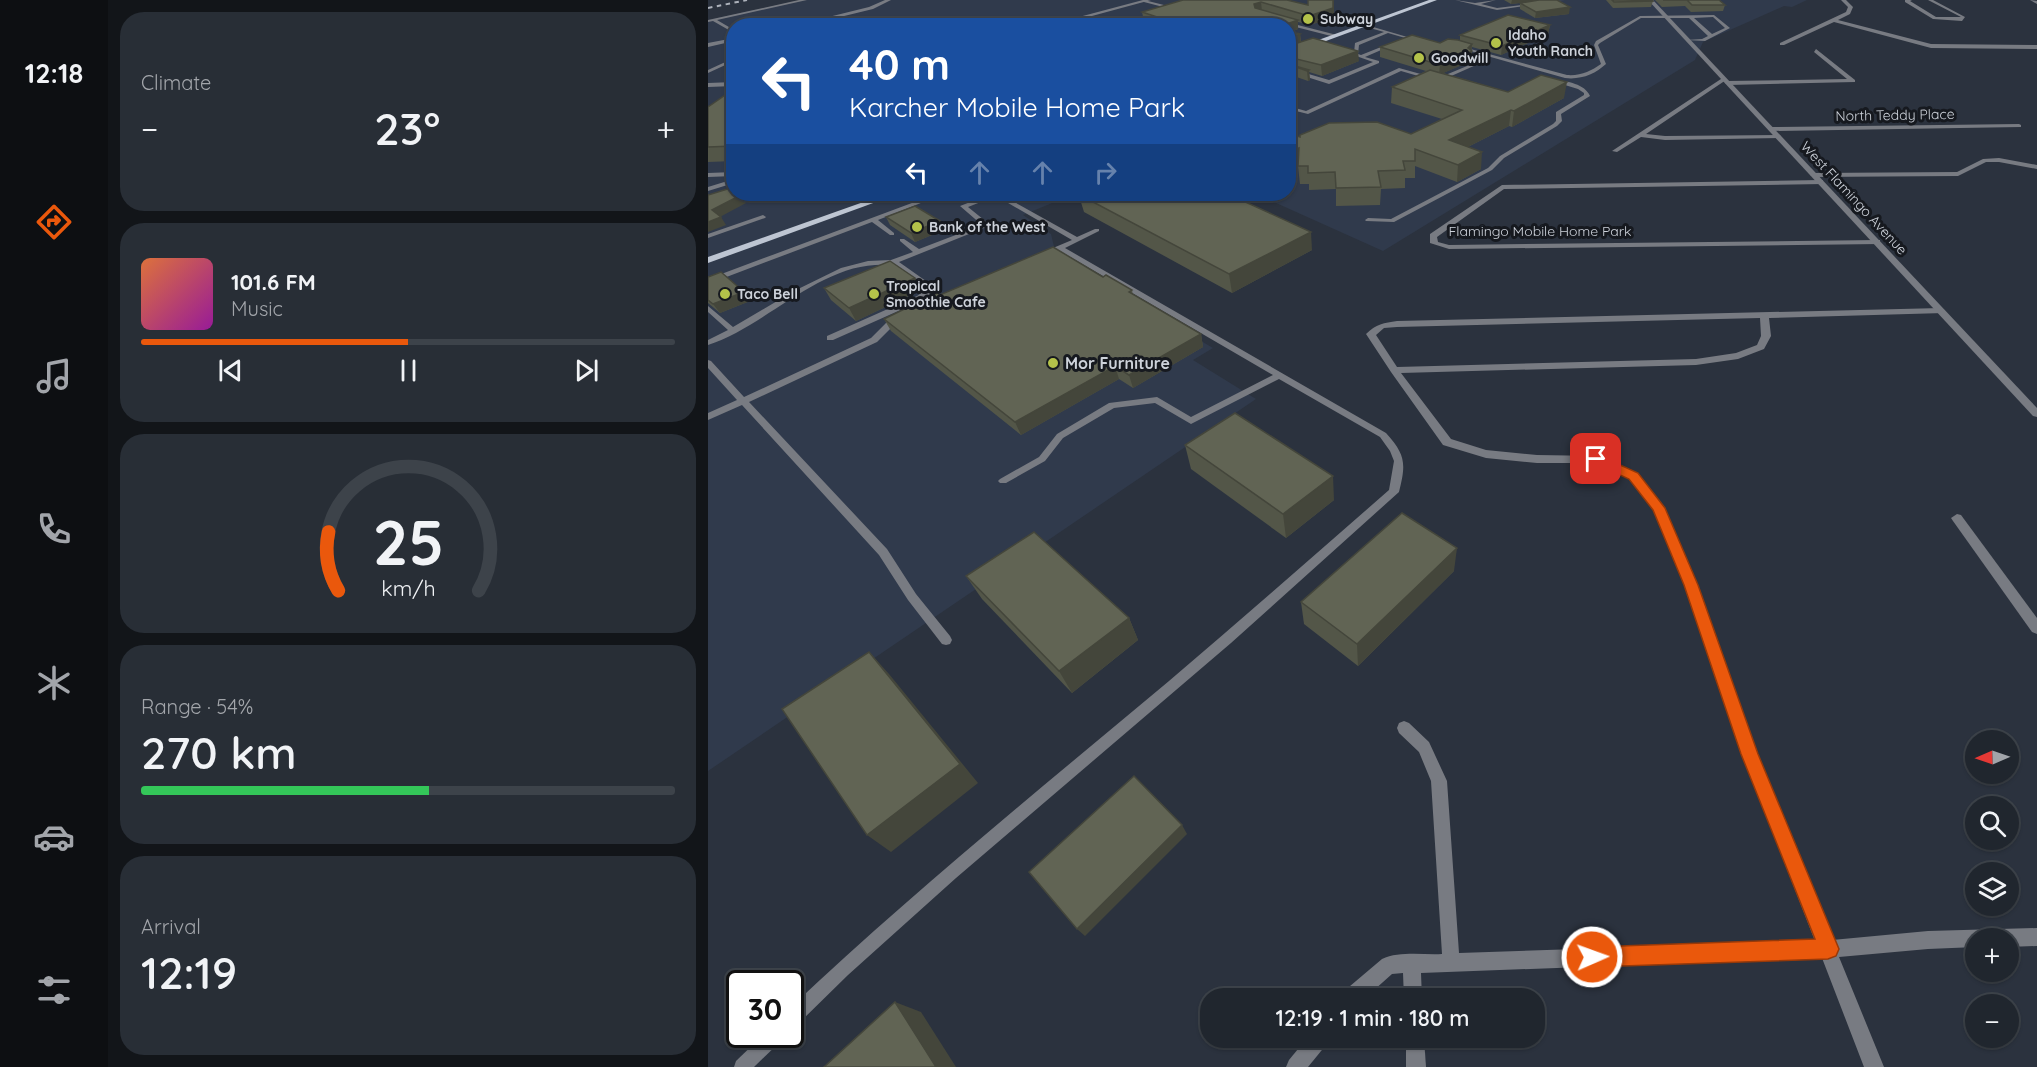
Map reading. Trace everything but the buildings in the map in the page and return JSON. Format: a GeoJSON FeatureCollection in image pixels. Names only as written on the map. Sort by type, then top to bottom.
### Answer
{"type":"FeatureCollection","features":[{"type":"Feature","properties":{"kind":"main road"},"geometry":{"type":"LineString","coordinates":[[1296,49],[1434,0]]}},
{"type":"Feature","properties":{"kind":"main road"},"geometry":{"type":"LineString","coordinates":[[708,260],[873,201]]}},
{"type":"Feature","properties":{"kind":"street"},"geometry":{"type":"LineString","coordinates":[[828,18],[871,8],[889,0]]}},
{"type":"Feature","properties":{"kind":"street","name":"West Flamingo Avenue"},"geometry":{"type":"LineString","coordinates":[[1650,0],[1941,311],[2032,403],[2037,414]]}},
{"type":"Feature","properties":{"kind":"street"},"geometry":{"type":"LineString","coordinates":[[1782,44],[1848,13],[1851,7],[1843,0]]}},
{"type":"Feature","properties":{"kind":"street"},"geometry":{"type":"LineString","coordinates":[[2032,0],[2037,3]]}},
{"type":"Feature","properties":{"kind":"street"},"geometry":{"type":"LineString","coordinates":[[1079,18],[1147,1]]}},
{"type":"Feature","properties":{"kind":"street"},"geometry":{"type":"LineString","coordinates":[[1833,20],[1931,46],[2037,46]]}},
{"type":"Feature","properties":{"kind":"street"},"geometry":{"type":"LineString","coordinates":[[708,45],[726,41]]}},
{"type":"Feature","properties":{"kind":"street"},"geometry":{"type":"LineString","coordinates":[[1615,151],[1726,81],[1853,81],[1816,51]]}},
{"type":"Feature","properties":{"kind":"street","name":"North Teddy Place"},"geometry":{"type":"LineString","coordinates":[[1771,129],[2019,126]]}},
{"type":"Feature","properties":{"kind":"street"},"geometry":{"type":"LineString","coordinates":[[1640,135],[1665,138],[1779,137]]}},
{"type":"Feature","properties":{"kind":"street"},"geometry":{"type":"LineString","coordinates":[[1817,178],[1958,174],[1985,160],[2000,160],[2037,167]]}},
{"type":"Feature","properties":{"kind":"street","name":"Flamingo Mobile Home Park"},"geometry":{"type":"LineString","coordinates":[[1817,178],[1502,187],[1433,236],[1434,243],[1449,247],[1877,242]]}},
{"type":"Feature","properties":{"kind":"street"},"geometry":{"type":"LineString","coordinates":[[1874,1067],[1750,754],[1691,585],[1659,508],[1633,476],[1596,459],[1536,459],[1486,454],[1448,442],[1394,370],[1371,334],[1381,326],[1941,311]]}},
{"type":"Feature","properties":{"kind":"street"},"geometry":{"type":"LineString","coordinates":[[1394,370],[1696,362],[1738,356],[1761,347],[1766,336],[1764,315]]}},
{"type":"Feature","properties":{"kind":"street"},"geometry":{"type":"LineString","coordinates":[[1957,518],[2037,628]]}},
{"type":"Feature","properties":{"kind":"street"},"geometry":{"type":"LineString","coordinates":[[1404,728],[1424,747],[1439,781],[1451,962]]}},
{"type":"Feature","properties":{"kind":"street"},"geometry":{"type":"LineString","coordinates":[[1362,988],[1388,965],[1412,963],[1828,949],[1928,940],[2037,937]]}},
{"type":"Feature","properties":{"kind":"street"},"geometry":{"type":"LineString","coordinates":[[1412,963],[1413,988]]}},
{"type":"Feature","properties":{"kind":"street"},"geometry":{"type":"LineString","coordinates":[[1296,1067],[1311,1048]]}},
{"type":"Feature","properties":{"kind":"street"},"geometry":{"type":"LineString","coordinates":[[1415,1048],[1416,1067]]}},
{"type":"Feature","properties":{"kind":"lane"},"geometry":{"type":"LineString","coordinates":[[711,20],[805,0]]}},
{"type":"Feature","properties":{"kind":"lane"},"geometry":{"type":"LineString","coordinates":[[1457,0],[1497,9],[1563,0]]}},
{"type":"Feature","properties":{"kind":"lane"},"geometry":{"type":"LineString","coordinates":[[1473,5],[1494,0]]}},
{"type":"Feature","properties":{"kind":"lane"},"geometry":{"type":"LineString","coordinates":[[1910,0],[1906,1],[1935,18],[1962,20],[1963,17],[1930,0]]}},
{"type":"Feature","properties":{"kind":"lane"},"geometry":{"type":"LineString","coordinates":[[1147,1],[1167,7]]}},
{"type":"Feature","properties":{"kind":"lane"},"geometry":{"type":"LineString","coordinates":[[1438,80],[1483,61],[1452,49],[1576,78],[1585,76],[1604,64],[1596,45],[1601,39],[1635,19],[1666,16],[1714,16],[1728,28],[1703,39],[1688,40]]}},
{"type":"Feature","properties":{"kind":"lane"},"geometry":{"type":"LineString","coordinates":[[1690,16],[1711,36]]}},
{"type":"Feature","properties":{"kind":"lane"},"geometry":{"type":"LineString","coordinates":[[711,20],[726,28]]}},
{"type":"Feature","properties":{"kind":"lane"},"geometry":{"type":"LineString","coordinates":[[1296,25],[1335,36]]}},
{"type":"Feature","properties":{"kind":"lane"},"geometry":{"type":"LineString","coordinates":[[1365,25],[1426,43]]}},
{"type":"Feature","properties":{"kind":"lane"},"geometry":{"type":"LineString","coordinates":[[1358,56],[1357,44],[1388,32]]}},
{"type":"Feature","properties":{"kind":"lane"},"geometry":{"type":"LineString","coordinates":[[1358,56],[1409,38]]}},
{"type":"Feature","properties":{"kind":"lane"},"geometry":{"type":"LineString","coordinates":[[1316,43],[1326,46]]}},
{"type":"Feature","properties":{"kind":"lane"},"geometry":{"type":"LineString","coordinates":[[1336,49],[1385,64]]}},
{"type":"Feature","properties":{"kind":"lane"},"geometry":{"type":"LineString","coordinates":[[1329,82],[1377,62]]}},
{"type":"Feature","properties":{"kind":"lane"},"geometry":{"type":"LineString","coordinates":[[708,72],[726,63]]}},
{"type":"Feature","properties":{"kind":"lane"},"geometry":{"type":"LineString","coordinates":[[1393,67],[1449,84]]}},
{"type":"Feature","properties":{"kind":"lane"},"geometry":{"type":"LineString","coordinates":[[1368,220],[1392,221],[1490,169],[1502,157],[1555,125],[1559,121],[1558,113],[1587,96],[1586,92],[1580,88],[1514,68]]}},
{"type":"Feature","properties":{"kind":"lane"},"geometry":{"type":"LineString","coordinates":[[1296,110],[1306,113],[1346,97],[1353,90],[1401,69]]}},
{"type":"Feature","properties":{"kind":"lane"},"geometry":{"type":"LineString","coordinates":[[1296,72],[1337,85]]}},
{"type":"Feature","properties":{"kind":"lane"},"geometry":{"type":"LineString","coordinates":[[708,85],[726,84]]}},
{"type":"Feature","properties":{"kind":"lane"},"geometry":{"type":"LineString","coordinates":[[1345,87],[1353,90]]}},
{"type":"Feature","properties":{"kind":"lane"},"geometry":{"type":"LineString","coordinates":[[708,175],[726,174]]}},
{"type":"Feature","properties":{"kind":"lane"},"geometry":{"type":"LineString","coordinates":[[708,189],[726,183]]}},
{"type":"Feature","properties":{"kind":"lane"},"geometry":{"type":"LineString","coordinates":[[708,196],[719,194]]}},
{"type":"Feature","properties":{"kind":"lane"},"geometry":{"type":"LineString","coordinates":[[708,282],[923,201]]}},
{"type":"Feature","properties":{"kind":"lane"},"geometry":{"type":"LineString","coordinates":[[708,343],[799,293],[893,262],[987,225],[963,206],[977,201]]}},
{"type":"Feature","properties":{"kind":"lane"},"geometry":{"type":"LineString","coordinates":[[1008,201],[1076,239]]}},
{"type":"Feature","properties":{"kind":"lane"},"geometry":{"type":"LineString","coordinates":[[708,236],[763,217]]}},
{"type":"Feature","properties":{"kind":"lane"},"geometry":{"type":"LineString","coordinates":[[875,221],[892,234]]}},
{"type":"Feature","properties":{"kind":"lane"},"geometry":{"type":"LineString","coordinates":[[804,1006],[862,950],[939,882],[1228,639],[1394,492],[1401,464],[1393,446],[1383,435],[1056,250],[1097,230]]}},
{"type":"Feature","properties":{"kind":"lane"},"geometry":{"type":"LineString","coordinates":[[902,240],[918,252]]}},
{"type":"Feature","properties":{"kind":"lane"},"geometry":{"type":"LineString","coordinates":[[830,338],[920,298],[931,290],[929,286],[893,262]]}},
{"type":"Feature","properties":{"kind":"lane"},"geometry":{"type":"LineString","coordinates":[[708,308],[733,331]]}},
{"type":"Feature","properties":{"kind":"lane"},"geometry":{"type":"LineString","coordinates":[[708,417],[874,340],[889,325],[908,316]]}},
{"type":"Feature","properties":{"kind":"lane"},"geometry":{"type":"LineString","coordinates":[[708,363],[884,552],[912,597],[946,640]]}},
{"type":"Feature","properties":{"kind":"lane"},"geometry":{"type":"LineString","coordinates":[[1003,481],[1042,459],[1060,436],[1112,405],[1157,400],[1191,421],[1279,375]]}},
{"type":"Feature","properties":{"kind":"lane"},"geometry":{"type":"LineString","coordinates":[[742,1067],[762,1048]]}},
{"type":"Feature","properties":{"kind":"shaded area"},"geometry":{"type":"Polygon","coordinates":[[[802,0],[1807,0],[1792,7],[1784,6],[1703,42],[1695,60],[1383,251],[1272,201],[1296,201],[1296,18],[726,18],[726,201],[1057,201],[1023,215],[1051,234],[1056,255],[1213,348],[1193,360],[1256,399],[708,771],[708,20],[802,0]]]}},
{"type":"Feature","properties":{"kind":"railway"},"geometry":{"type":"LineString","coordinates":[[708,8],[747,0]]}},
{"type":"Feature","properties":{"kind":"place","name":"Subway"},"geometry":{"type":"Point","coordinates":[1308,19]}},
{"type":"Feature","properties":{"kind":"place","name":"Idaho Youth Ranch"},"geometry":{"type":"Point","coordinates":[1496,43]}},
{"type":"Feature","properties":{"kind":"place","name":"Goodwill"},"geometry":{"type":"Point","coordinates":[1419,58]}},
{"type":"Feature","properties":{"kind":"place","name":"Bank of the West"},"geometry":{"type":"Point","coordinates":[917,227]}},
{"type":"Feature","properties":{"kind":"place","name":"Taco Bell"},"geometry":{"type":"Point","coordinates":[725,294]}},
{"type":"Feature","properties":{"kind":"place","name":"Tropical Smoothie Cafe"},"geometry":{"type":"Point","coordinates":[874,294]}},
{"type":"Feature","properties":{"kind":"place","name":"Mor Furniture"},"geometry":{"type":"Point","coordinates":[1053,363]}},
{"type":"Feature","properties":{"kind":"route"},"geometry":{"type":"LineString","coordinates":[[1592,957],[1828,949],[1750,754],[1691,585],[1659,508],[1633,476],[1596,459]]}}]}
